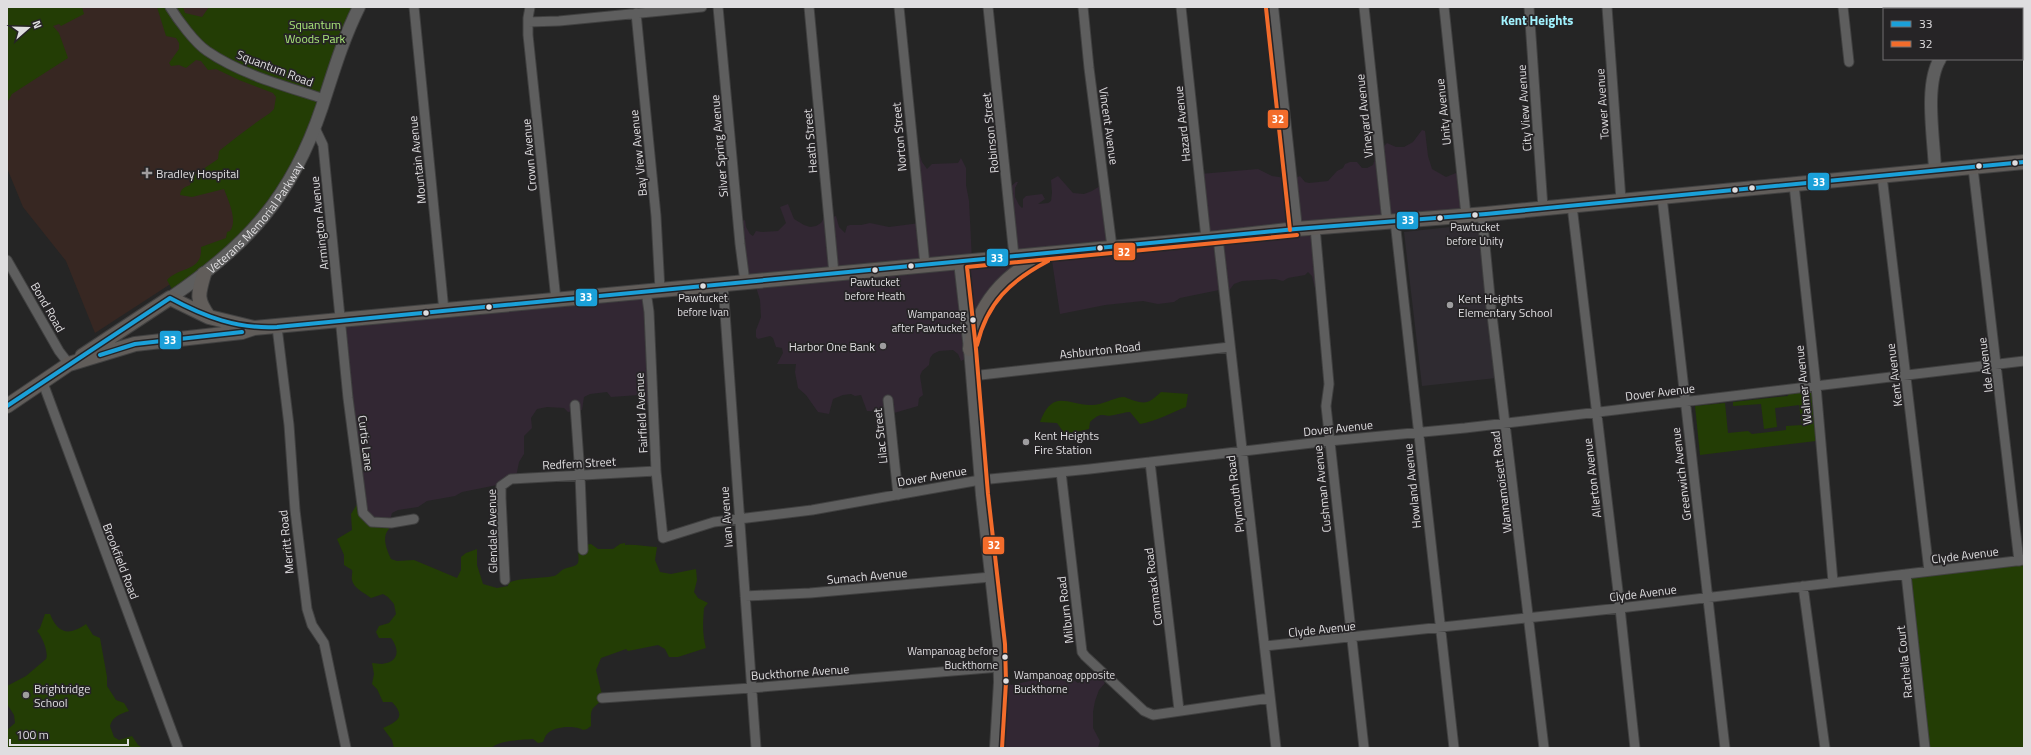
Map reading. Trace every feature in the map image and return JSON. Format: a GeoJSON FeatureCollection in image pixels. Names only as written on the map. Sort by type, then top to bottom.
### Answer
{"type":"FeatureCollection","features":[{"type":"Feature","properties":{"kind":"main road","name":"Veterans Memorial Parkway"},"geometry":{"type":"LineString","coordinates":[[7,406],[166,301],[204,274],[248,236],[274,206],[292,177],[314,126],[340,53],[359,7]]}},
{"type":"Feature","properties":{"kind":"main road"},"geometry":{"type":"LineString","coordinates":[[1272,7],[1296,229]]}},
{"type":"Feature","properties":{"kind":"main road"},"geometry":{"type":"LineString","coordinates":[[1935,170],[1930,89],[1936,61]]}},
{"type":"Feature","properties":{"kind":"main road"},"geometry":{"type":"LineString","coordinates":[[69,364],[135,344],[341,320],[723,285],[1315,227],[1391,222],[1572,206],[1621,200],[1794,185],[2024,162]]}},
{"type":"Feature","properties":{"kind":"main road"},"geometry":{"type":"LineString","coordinates":[[970,349],[972,336],[981,315],[999,287],[1019,270],[1053,253]]}},
{"type":"Feature","properties":{"kind":"main road"},"geometry":{"type":"LineString","coordinates":[[960,262],[970,349],[980,480],[1000,667],[996,748]]}},
{"type":"Feature","properties":{"kind":"main road"},"geometry":{"type":"LineString","coordinates":[[204,274],[199,298],[201,307],[209,317]]}},
{"type":"Feature","properties":{"kind":"main road"},"geometry":{"type":"LineString","coordinates":[[166,301],[186,318],[200,323],[248,330]]}},
{"type":"Feature","properties":{"kind":"main road"},"geometry":{"type":"LineString","coordinates":[[166,301],[248,330]]}},
{"type":"Feature","properties":{"kind":"street","name":"Squantum Road"},"geometry":{"type":"LineString","coordinates":[[170,7],[180,23],[206,50],[251,74],[324,99]]}},
{"type":"Feature","properties":{"kind":"street","name":"Mountain Avenue"},"geometry":{"type":"LineString","coordinates":[[414,7],[444,311]]}},
{"type":"Feature","properties":{"kind":"street","name":"Crown Avenue"},"geometry":{"type":"LineString","coordinates":[[530,7],[528,22],[556,300]]}},
{"type":"Feature","properties":{"kind":"street"},"geometry":{"type":"LineString","coordinates":[[528,22],[626,10],[636,13],[702,7]]}},
{"type":"Feature","properties":{"kind":"street","name":"Silver Spring Avenue"},"geometry":{"type":"LineString","coordinates":[[718,7],[740,244],[745,282]]}},
{"type":"Feature","properties":{"kind":"street","name":"Heath Street"},"geometry":{"type":"LineString","coordinates":[[809,7],[834,274]]}},
{"type":"Feature","properties":{"kind":"street","name":"Norton Street"},"geometry":{"type":"LineString","coordinates":[[900,7],[925,265]]}},
{"type":"Feature","properties":{"kind":"street","name":"Robinson Street"},"geometry":{"type":"LineString","coordinates":[[988,7],[1014,256]]}},
{"type":"Feature","properties":{"kind":"street","name":"Vincent Avenue"},"geometry":{"type":"LineString","coordinates":[[1083,7],[1088,68],[1112,247]]}},
{"type":"Feature","properties":{"kind":"street","name":"Hazard Avenue"},"geometry":{"type":"LineString","coordinates":[[1182,7],[1212,238]]}},
{"type":"Feature","properties":{"kind":"street","name":"Vineyard Avenue"},"geometry":{"type":"LineString","coordinates":[[1364,7],[1391,222]]}},
{"type":"Feature","properties":{"kind":"street","name":"Unity Avenue"},"geometry":{"type":"LineString","coordinates":[[1444,7],[1466,215]]}},
{"type":"Feature","properties":{"kind":"street","name":"City View Avenue"},"geometry":{"type":"LineString","coordinates":[[1528,7],[1543,208]]}},
{"type":"Feature","properties":{"kind":"street","name":"Tower Avenue"},"geometry":{"type":"LineString","coordinates":[[1607,7],[1621,200]]}},
{"type":"Feature","properties":{"kind":"street"},"geometry":{"type":"LineString","coordinates":[[1844,7],[1849,62]]}},
{"type":"Feature","properties":{"kind":"street","name":"Bay View Avenue"},"geometry":{"type":"LineString","coordinates":[[636,13],[656,216],[653,291]]}},
{"type":"Feature","properties":{"kind":"street","name":"Armington Avenue"},"geometry":{"type":"LineString","coordinates":[[314,126],[323,145],[341,320]]}},
{"type":"Feature","properties":{"kind":"street","name":"Ide Avenue"},"geometry":{"type":"LineString","coordinates":[[1973,168],[2021,560]]}},
{"type":"Feature","properties":{"kind":"street","name":"Kent Avenue"},"geometry":{"type":"LineString","coordinates":[[1882,176],[1929,571]]}},
{"type":"Feature","properties":{"kind":"street","name":"Walmer Avenue"},"geometry":{"type":"LineString","coordinates":[[1794,185],[1816,386],[1833,582]]}},
{"type":"Feature","properties":{"kind":"street","name":"Greenwich Avenue"},"geometry":{"type":"LineString","coordinates":[[1662,197],[1709,597],[1725,748]]}},
{"type":"Feature","properties":{"kind":"street","name":"Allerton Avenue"},"geometry":{"type":"LineString","coordinates":[[1572,206],[1620,608],[1635,748]]}},
{"type":"Feature","properties":{"kind":"street","name":"Wannamoisett Road"},"geometry":{"type":"LineString","coordinates":[[1482,214],[1491,307],[1544,748]]}},
{"type":"Feature","properties":{"kind":"street","name":"Howland Avenue"},"geometry":{"type":"LineString","coordinates":[[1391,222],[1418,432],[1454,748]]}},
{"type":"Feature","properties":{"kind":"street","name":"Cushman Avenue"},"geometry":{"type":"LineString","coordinates":[[1315,227],[1329,384],[1326,406],[1329,441],[1364,748]]}},
{"type":"Feature","properties":{"kind":"street","name":"Plymouth Road"},"geometry":{"type":"LineString","coordinates":[[1212,238],[1230,347],[1276,748]]}},
{"type":"Feature","properties":{"kind":"street","name":"Bond Road"},"geometry":{"type":"LineString","coordinates":[[7,260],[59,351],[69,364]]}},
{"type":"Feature","properties":{"kind":"street","name":"Ivan Avenue"},"geometry":{"type":"LineString","coordinates":[[723,285],[738,519],[756,748]]}},
{"type":"Feature","properties":{"kind":"street","name":"Fairfield Avenue"},"geometry":{"type":"LineString","coordinates":[[653,291],[649,312],[656,471],[662,534]]}},
{"type":"Feature","properties":{"kind":"street","name":"Curtis Lane"},"geometry":{"type":"LineString","coordinates":[[341,320],[348,398],[363,513],[372,522],[391,523],[414,519]]}},
{"type":"Feature","properties":{"kind":"street","name":"Merritt Road"},"geometry":{"type":"LineString","coordinates":[[277,327],[289,425],[295,510],[306,609],[312,625],[324,643],[346,748]]}},
{"type":"Feature","properties":{"kind":"street","name":"Ashburton Road"},"geometry":{"type":"LineString","coordinates":[[972,376],[1230,347]]}},
{"type":"Feature","properties":{"kind":"street","name":"Dover Avenue"},"geometry":{"type":"LineString","coordinates":[[662,534],[663,538],[704,524],[812,510],[980,480],[1506,423],[1685,400],[1906,376],[2024,361]]}},
{"type":"Feature","properties":{"kind":"street","name":"Brookfield Road"},"geometry":{"type":"LineString","coordinates":[[43,383],[178,748]]}},
{"type":"Feature","properties":{"kind":"street","name":"Lilac Street"},"geometry":{"type":"LineString","coordinates":[[888,400],[898,495]]}},
{"type":"Feature","properties":{"kind":"street"},"geometry":{"type":"LineString","coordinates":[[575,405],[583,550]]}},
{"type":"Feature","properties":{"kind":"street","name":"Commack Road"},"geometry":{"type":"LineString","coordinates":[[1150,462],[1179,710]]}},
{"type":"Feature","properties":{"kind":"street","name":"Redfern Street"},"geometry":{"type":"LineString","coordinates":[[504,483],[511,479],[656,471]]}},
{"type":"Feature","properties":{"kind":"street","name":"Milburn Road"},"geometry":{"type":"LineString","coordinates":[[1061,472],[1082,652],[1144,711],[1154,715],[1179,710],[1270,698]]}},
{"type":"Feature","properties":{"kind":"street","name":"Glendale Avenue"},"geometry":{"type":"LineString","coordinates":[[504,483],[501,486],[501,498],[505,580]]}},
{"type":"Feature","properties":{"kind":"street","name":"Clyde Avenue"},"geometry":{"type":"LineString","coordinates":[[1265,646],[1620,608],[2021,560]]}},
{"type":"Feature","properties":{"kind":"street","name":"Rachella Court"},"geometry":{"type":"LineString","coordinates":[[1906,574],[1925,748]]}},
{"type":"Feature","properties":{"kind":"street","name":"Sumach Avenue"},"geometry":{"type":"LineString","coordinates":[[745,596],[817,592],[991,577]]}},
{"type":"Feature","properties":{"kind":"street"},"geometry":{"type":"LineString","coordinates":[[1804,586],[1825,748]]}},
{"type":"Feature","properties":{"kind":"street","name":"Buckthorne Avenue"},"geometry":{"type":"LineString","coordinates":[[602,698],[751,688],[1000,667]]}},
{"type":"Feature","properties":{"kind":"shaded area","name":"Bradley Hospital"},"geometry":{"type":"Polygon","coordinates":[[[7,7],[273,7],[283,178],[209,259],[95,333],[66,261],[23,207],[7,168],[7,7]]]}},
{"type":"Feature","properties":{"kind":"shaded area"},"geometry":{"type":"Polygon","coordinates":[[[1422,130],[1425,131],[1428,156],[1432,169],[1446,177],[1461,171],[1466,214],[1316,227],[1320,285],[1315,288],[1312,276],[1308,272],[1305,275],[1288,278],[1283,281],[1275,279],[1242,281],[1234,284],[1228,292],[1219,290],[1180,298],[1174,302],[1158,304],[1143,301],[1105,305],[1060,314],[1051,254],[996,288],[969,357],[961,361],[958,354],[953,350],[939,351],[933,354],[930,358],[929,365],[922,371],[920,376],[923,395],[919,398],[918,406],[894,413],[890,411],[889,406],[875,411],[867,411],[861,395],[855,396],[851,394],[833,399],[829,414],[818,412],[806,395],[798,388],[795,372],[796,364],[777,364],[783,353],[782,348],[776,347],[773,338],[770,336],[758,339],[756,337],[756,330],[761,317],[760,300],[756,287],[746,281],[739,222],[745,220],[746,227],[753,236],[756,231],[778,231],[786,223],[780,207],[788,204],[794,219],[804,225],[810,227],[816,226],[821,223],[825,216],[829,218],[836,216],[839,227],[845,233],[847,226],[850,225],[870,223],[889,227],[920,223],[913,156],[919,153],[922,162],[927,169],[932,164],[958,163],[961,158],[966,168],[972,260],[1015,254],[1008,189],[1016,182],[1018,182],[1015,188],[1015,197],[1022,208],[1023,199],[1026,196],[1042,194],[1045,199],[1038,204],[1048,203],[1051,201],[1051,180],[1058,176],[1073,193],[1084,194],[1100,186],[1113,248],[1207,238],[1200,174],[1258,169],[1272,176],[1293,179],[1300,176],[1305,182],[1309,183],[1328,181],[1337,171],[1343,168],[1345,164],[1350,162],[1357,162],[1362,168],[1367,168],[1373,165],[1380,150],[1387,143],[1396,147],[1404,147],[1413,142],[1422,130]]]}},
{"type":"Feature","properties":{"kind":"shaded area","name":"Kent Heights Elementary School"},"geometry":{"type":"Polygon","coordinates":[[[1478,224],[1496,378],[1422,386],[1404,232],[1478,224]]]}},
{"type":"Feature","properties":{"kind":"shaded area"},"geometry":{"type":"Polygon","coordinates":[[[644,291],[653,403],[648,405],[644,397],[639,395],[611,397],[607,392],[590,394],[584,397],[582,410],[568,412],[564,408],[547,407],[537,409],[531,418],[532,428],[524,436],[524,454],[519,462],[516,477],[502,484],[462,492],[455,496],[427,501],[418,507],[398,510],[392,513],[390,520],[366,519],[342,319],[644,291]]]}},
{"type":"Feature","properties":{"kind":"shaded area"},"geometry":{"type":"Polygon","coordinates":[[[1047,672],[1051,676],[1069,677],[1078,683],[1088,677],[1089,672],[1093,672],[1103,680],[1105,683],[1099,690],[1093,712],[1093,728],[1100,741],[1098,748],[994,748],[1005,686],[1008,682],[1011,685],[1043,678],[1044,673],[1047,672]]]}},
{"type":"Feature","properties":{"kind":"green space"},"geometry":{"type":"Polygon","coordinates":[[[7,7],[82,7],[84,14],[61,26],[59,24],[53,26],[59,33],[68,58],[12,94],[7,103],[7,7]]]}},
{"type":"Feature","properties":{"kind":"green space","name":"Squantum Woods Park"},"geometry":{"type":"Polygon","coordinates":[[[157,7],[183,7],[185,13],[202,17],[209,7],[359,7],[322,107],[263,219],[174,293],[167,280],[178,272],[195,265],[201,255],[201,247],[226,238],[227,232],[230,231],[233,221],[232,210],[224,189],[192,197],[180,195],[182,189],[190,185],[193,176],[218,159],[219,151],[270,113],[274,109],[276,97],[273,93],[239,80],[216,69],[208,70],[201,61],[196,60],[186,68],[179,65],[171,66],[169,63],[179,49],[179,43],[176,38],[166,36],[157,7]]]}},
{"type":"Feature","properties":{"kind":"green space"},"geometry":{"type":"Polygon","coordinates":[[[1810,391],[1813,393],[1816,441],[1700,455],[1695,406],[1725,403],[1728,433],[1748,431],[1752,434],[1786,430],[1786,426],[1802,425],[1799,405],[1775,408],[1777,427],[1764,429],[1761,404],[1733,406],[1733,402],[1788,396],[1788,394],[1810,391]]]}},
{"type":"Feature","properties":{"kind":"green space"},"geometry":{"type":"Polygon","coordinates":[[[1161,392],[1188,394],[1186,407],[1158,419],[1140,424],[1130,412],[1110,416],[1100,415],[1090,422],[1089,429],[1062,435],[1062,430],[1057,423],[1040,422],[1050,405],[1055,402],[1067,401],[1094,405],[1123,397],[1137,402],[1148,402],[1161,392]]]}},
{"type":"Feature","properties":{"kind":"green space"},"geometry":{"type":"Polygon","coordinates":[[[359,501],[364,517],[387,523],[389,529],[385,536],[385,540],[391,559],[397,561],[414,560],[457,578],[461,570],[461,557],[466,553],[477,549],[477,565],[483,584],[497,588],[508,586],[508,583],[513,581],[548,577],[555,575],[564,569],[575,566],[578,563],[578,551],[583,545],[591,544],[598,549],[613,549],[620,544],[625,543],[625,545],[657,547],[655,560],[660,572],[671,574],[696,569],[697,580],[694,592],[698,598],[708,603],[704,608],[703,618],[703,633],[706,648],[678,657],[669,657],[665,649],[658,645],[628,651],[626,649],[601,658],[596,670],[603,699],[592,710],[591,726],[587,729],[583,730],[575,727],[559,728],[550,731],[546,735],[543,742],[538,743],[533,739],[517,740],[500,743],[491,748],[394,748],[392,740],[383,728],[396,721],[399,711],[392,702],[383,702],[377,689],[372,684],[374,674],[372,663],[388,663],[395,658],[397,651],[394,642],[391,638],[379,638],[376,632],[379,626],[389,623],[396,614],[394,604],[383,594],[371,598],[355,586],[352,579],[352,570],[344,565],[344,555],[337,539],[352,530],[351,514],[359,501]]]}},
{"type":"Feature","properties":{"kind":"green space"},"geometry":{"type":"Polygon","coordinates":[[[2024,560],[2024,748],[1928,748],[1909,573],[2024,560]]]}},
{"type":"Feature","properties":{"kind":"green space"},"geometry":{"type":"Polygon","coordinates":[[[45,614],[50,614],[53,621],[60,629],[69,631],[80,628],[86,624],[93,635],[100,638],[107,677],[107,686],[116,700],[124,703],[129,711],[117,716],[111,723],[110,726],[114,737],[119,740],[132,736],[138,745],[143,748],[7,748],[7,730],[15,723],[14,715],[7,704],[7,686],[26,676],[46,659],[47,653],[37,631],[40,628],[45,614]]]}},
{"type":"Feature","properties":{"kind":"transit line","name":"32"},"geometry":{"type":"LineString","coordinates":[[1266,8],[1290,230]]}},
{"type":"Feature","properties":{"kind":"transit line","name":"33"},"geometry":{"type":"LineString","coordinates":[[7,406],[170,298],[196,311],[235,324],[277,327],[1296,229],[1486,214],[2024,162]]}},
{"type":"Feature","properties":{"kind":"transit line","name":"32"},"geometry":{"type":"LineString","coordinates":[[1002,748],[1006,682],[1005,644],[988,494],[976,349],[967,267],[1297,235]]}},
{"type":"Feature","properties":{"kind":"transit line","name":"32"},"geometry":{"type":"LineString","coordinates":[[977,345],[981,330],[987,317],[1002,295],[1011,285],[1048,261]]}},
{"type":"Feature","properties":{"kind":"transit line","name":"33"},"geometry":{"type":"LineString","coordinates":[[100,355],[135,344],[242,332]]}},
{"type":"Feature","properties":{"kind":"place","name":"Bradley Hospital"},"geometry":{"type":"Point","coordinates":[147,173]}},
{"type":"Feature","properties":{"kind":"place","name":"Pawtucket before Unity"},"geometry":{"type":"Point","coordinates":[1475,215]}},
{"type":"Feature","properties":{"kind":"place","name":"Pawtucket before Heath"},"geometry":{"type":"Point","coordinates":[875,270]}},
{"type":"Feature","properties":{"kind":"place","name":"Pawtucket before Ivan"},"geometry":{"type":"Point","coordinates":[703,286]}},
{"type":"Feature","properties":{"kind":"place","name":"Kent Heights Elementary School"},"geometry":{"type":"Point","coordinates":[1450,305]}},
{"type":"Feature","properties":{"kind":"place","name":"Wampanoag after Pawtucket"},"geometry":{"type":"Point","coordinates":[973,320]}},
{"type":"Feature","properties":{"kind":"place","name":"Harbor One Bank"},"geometry":{"type":"Point","coordinates":[883,346]}},
{"type":"Feature","properties":{"kind":"place","name":"Kent Heights Fire Station"},"geometry":{"type":"Point","coordinates":[1026,442]}},
{"type":"Feature","properties":{"kind":"place","name":"Wampanoag before Buckthorne"},"geometry":{"type":"Point","coordinates":[1005,657]}},
{"type":"Feature","properties":{"kind":"place","name":"Wampanoag opposite Buckthorne"},"geometry":{"type":"Point","coordinates":[1006,681]}},
{"type":"Feature","properties":{"kind":"place","name":"Brightridge School"},"geometry":{"type":"Point","coordinates":[26,695]}},
{"type":"Feature","properties":{"kind":"district","name":"Kent Heights"},"geometry":{"type":"Point","coordinates":[1537,20]}}]}
